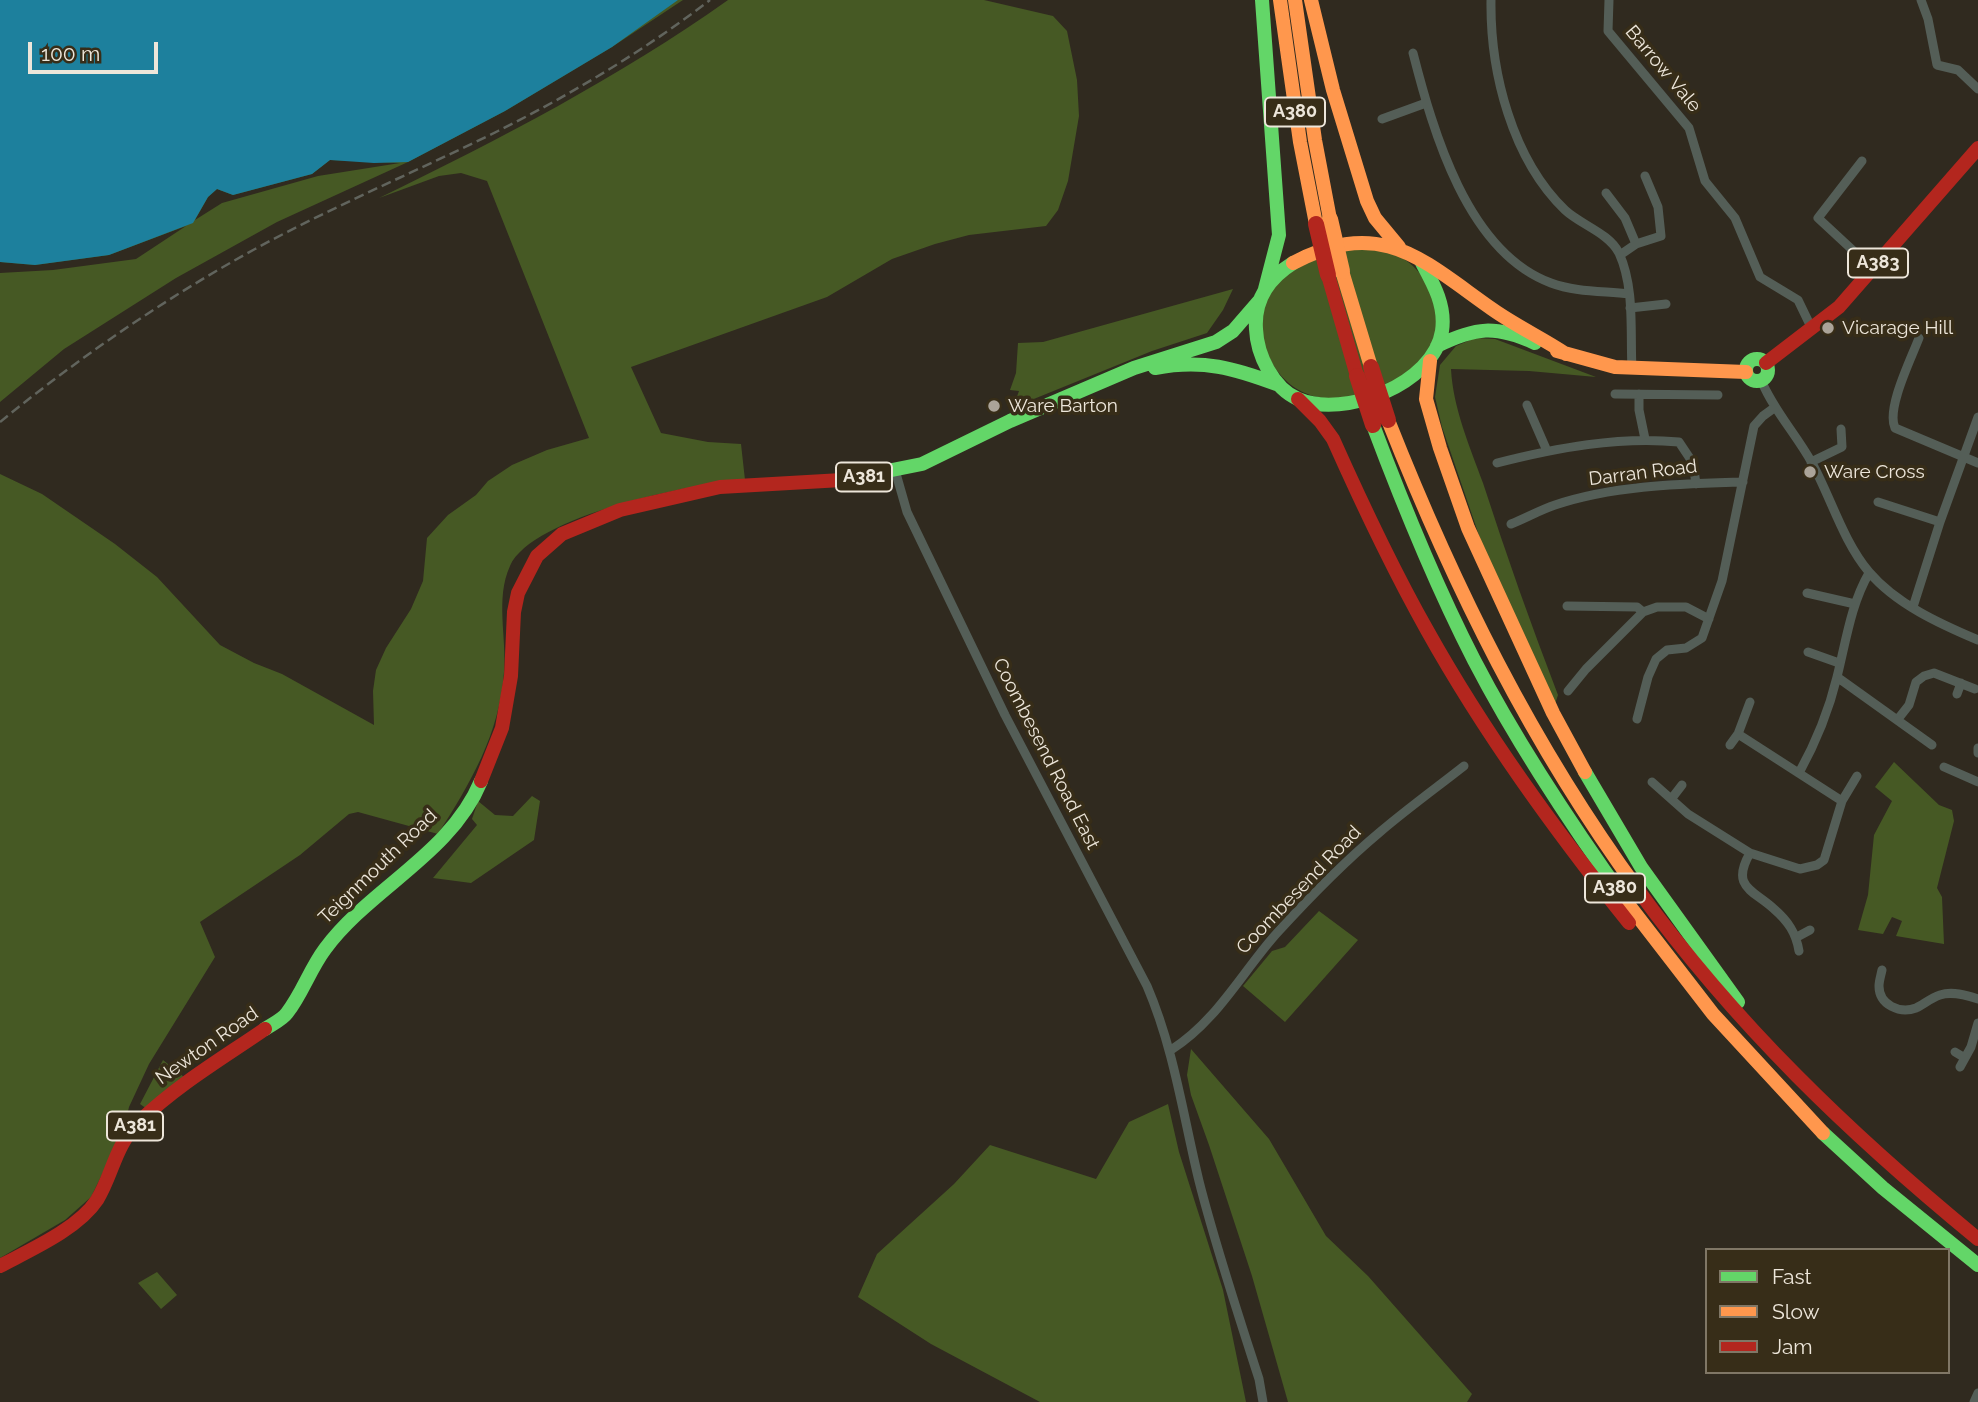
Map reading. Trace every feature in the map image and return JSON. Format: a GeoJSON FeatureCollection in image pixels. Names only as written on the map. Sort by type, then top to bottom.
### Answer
{"type":"FeatureCollection","features":[{"type":"Feature","properties":{"kind":"main road","name":"A380"},"geometry":{"type":"LineString","coordinates":[[1262,0],[1279,235],[1262,295]]}},
{"type":"Feature","properties":{"kind":"main road","name":"A380"},"geometry":{"type":"LineString","coordinates":[[1280,0],[1292,91],[1335,273],[1380,422],[1425,557],[1474,660],[1509,723],[1601,868],[1683,977],[1762,1071],[1830,1140],[1978,1265]]}},
{"type":"Feature","properties":{"kind":"main road","name":"A380"},"geometry":{"type":"LineString","coordinates":[[1295,0],[1315,140],[1323,222]]}},
{"type":"Feature","properties":{"kind":"main road","name":"A380"},"geometry":{"type":"LineString","coordinates":[[1311,0],[1333,90],[1367,201],[1376,218],[1399,247]]}},
{"type":"Feature","properties":{"kind":"main road","name":"A383"},"geometry":{"type":"LineString","coordinates":[[1746,372],[1753,360],[1766,363],[1839,307],[1978,148]]}},
{"type":"Feature","properties":{"kind":"main road"},"geometry":{"type":"LineString","coordinates":[[1359,242],[1399,247],[1421,261],[1434,284],[1442,305],[1442,325],[1434,354],[1420,372],[1398,388],[1357,401],[1324,403],[1298,399],[1279,385],[1264,362],[1257,342],[1256,325],[1262,295],[1279,272],[1315,253],[1359,242]]}},
{"type":"Feature","properties":{"kind":"main road","name":"A383"},"geometry":{"type":"LineString","coordinates":[[1421,261],[1438,270],[1497,313],[1566,354]]}},
{"type":"Feature","properties":{"kind":"main road","name":"Teignmouth Road"},"geometry":{"type":"LineString","coordinates":[[294,1002],[312,967],[327,946],[349,921],[438,842],[467,807],[477,790],[502,728],[510,686],[514,612],[518,593],[537,556],[562,534],[620,510],[720,487],[844,480],[922,464],[1010,421],[1135,368],[1216,342],[1233,331],[1262,295]]}},
{"type":"Feature","properties":{"kind":"main road","name":"A383"},"geometry":{"type":"LineString","coordinates":[[1434,354],[1469,330],[1493,330],[1603,365],[1632,369],[1746,372]]}},
{"type":"Feature","properties":{"kind":"main road","name":"A380"},"geometry":{"type":"LineString","coordinates":[[1434,354],[1426,399],[1440,448],[1468,528],[1553,713],[1641,867],[1726,984],[1765,1045]]}},
{"type":"Feature","properties":{"kind":"main road","name":"Teignmouth Road"},"geometry":{"type":"LineString","coordinates":[[1126,373],[1184,363],[1201,363],[1231,366],[1279,385]]}},
{"type":"Feature","properties":{"kind":"main road"},"geometry":{"type":"LineString","coordinates":[[1761,380],[1768,373],[1766,363]]}},
{"type":"Feature","properties":{"kind":"main road","name":"A383"},"geometry":{"type":"LineString","coordinates":[[1746,372],[1752,380],[1761,380]]}},
{"type":"Feature","properties":{"kind":"main road","name":"A380"},"geometry":{"type":"LineString","coordinates":[[1298,399],[1333,439],[1402,587],[1455,681],[1502,755],[1566,845],[1611,902],[1647,945],[1683,977]]}},
{"type":"Feature","properties":{"kind":"main road","name":"A380"},"geometry":{"type":"LineString","coordinates":[[1380,422],[1413,485],[1465,601],[1503,677],[1551,759],[1616,859],[1667,928],[1765,1045],[1846,1126],[1978,1239]]}},
{"type":"Feature","properties":{"kind":"main road","name":"Newton Road"},"geometry":{"type":"LineString","coordinates":[[0,1266],[40,1245],[81,1217],[101,1191],[121,1143],[140,1121],[194,1077],[275,1023],[286,1014],[294,1002]]}},
{"type":"Feature","properties":{"kind":"street"},"geometry":{"type":"LineString","coordinates":[[1491,0],[1494,53],[1517,137],[1548,192],[1567,212],[1614,246],[1620,255],[1629,295],[1632,369]]}},
{"type":"Feature","properties":{"kind":"street","name":"Barrow Vale"},"geometry":{"type":"LineString","coordinates":[[1609,0],[1608,31],[1689,128],[1706,181],[1735,218],[1760,276],[1798,300],[1812,329]]}},
{"type":"Feature","properties":{"kind":"street"},"geometry":{"type":"LineString","coordinates":[[1921,0],[1928,19],[1937,65],[1958,70],[1978,89]]}},
{"type":"Feature","properties":{"kind":"street"},"geometry":{"type":"LineString","coordinates":[[1413,53],[1426,103],[1447,163],[1465,200],[1502,249],[1531,274],[1552,284],[1578,290],[1629,295]]}},
{"type":"Feature","properties":{"kind":"street"},"geometry":{"type":"LineString","coordinates":[[1382,119],[1426,103]]}},
{"type":"Feature","properties":{"kind":"street"},"geometry":{"type":"LineString","coordinates":[[1862,161],[1818,218],[1873,269]]}},
{"type":"Feature","properties":{"kind":"street"},"geometry":{"type":"LineString","coordinates":[[1620,255],[1636,244],[1661,236],[1658,207],[1645,176]]}},
{"type":"Feature","properties":{"kind":"street"},"geometry":{"type":"LineString","coordinates":[[1606,192],[1625,218],[1636,244]]}},
{"type":"Feature","properties":{"kind":"street"},"geometry":{"type":"LineString","coordinates":[[1630,308],[1667,303]]}},
{"type":"Feature","properties":{"kind":"street"},"geometry":{"type":"LineString","coordinates":[[1919,338],[1896,401],[1892,420],[1895,428],[1948,448],[1978,463]]}},
{"type":"Feature","properties":{"kind":"street"},"geometry":{"type":"LineString","coordinates":[[1761,380],[1774,408],[1811,462],[1849,540],[1869,573],[1889,592],[1913,607],[1978,640]]}},
{"type":"Feature","properties":{"kind":"street"},"geometry":{"type":"LineString","coordinates":[[1615,394],[1718,395]]}},
{"type":"Feature","properties":{"kind":"street"},"geometry":{"type":"LineString","coordinates":[[1639,394],[1639,410],[1645,439]]}},
{"type":"Feature","properties":{"kind":"street"},"geometry":{"type":"LineString","coordinates":[[1527,405],[1547,451]]}},
{"type":"Feature","properties":{"kind":"street"},"geometry":{"type":"LineString","coordinates":[[1637,719],[1648,677],[1656,659],[1667,650],[1686,648],[1702,638],[1722,580],[1754,426],[1763,415],[1774,408]]}},
{"type":"Feature","properties":{"kind":"street"},"geometry":{"type":"LineString","coordinates":[[1913,607],[1962,457],[1978,417]]}},
{"type":"Feature","properties":{"kind":"street"},"geometry":{"type":"LineString","coordinates":[[1811,462],[1842,447],[1841,429]]}},
{"type":"Feature","properties":{"kind":"street"},"geometry":{"type":"LineString","coordinates":[[1497,463],[1547,451],[1645,439],[1679,442],[1693,463],[1696,484]]}},
{"type":"Feature","properties":{"kind":"street","name":"Coombesend Road East"},"geometry":{"type":"LineString","coordinates":[[895,470],[907,512],[1005,715],[1147,986],[1171,1051],[1179,1098],[1200,1184],[1259,1380],[1263,1402]]}},
{"type":"Feature","properties":{"kind":"street","name":"Darran Road"},"geometry":{"type":"LineString","coordinates":[[1511,524],[1555,505],[1604,492],[1743,482]]}},
{"type":"Feature","properties":{"kind":"street"},"geometry":{"type":"LineString","coordinates":[[1878,502],[1940,522]]}},
{"type":"Feature","properties":{"kind":"street"},"geometry":{"type":"LineString","coordinates":[[1799,773],[1812,749],[1837,677],[1859,590],[1869,573]]}},
{"type":"Feature","properties":{"kind":"street"},"geometry":{"type":"LineString","coordinates":[[1807,593],[1855,604]]}},
{"type":"Feature","properties":{"kind":"street"},"geometry":{"type":"LineString","coordinates":[[1567,606],[1637,607],[1643,612]]}},
{"type":"Feature","properties":{"kind":"street"},"geometry":{"type":"LineString","coordinates":[[1568,691],[1643,612],[1657,607],[1686,607],[1709,620]]}},
{"type":"Feature","properties":{"kind":"street"},"geometry":{"type":"LineString","coordinates":[[1808,652],[1839,663]]}},
{"type":"Feature","properties":{"kind":"street"},"geometry":{"type":"LineString","coordinates":[[1898,719],[1909,705],[1916,682],[1924,676],[1934,673],[1975,689]]}},
{"type":"Feature","properties":{"kind":"street"},"geometry":{"type":"LineString","coordinates":[[1837,677],[1933,745]]}},
{"type":"Feature","properties":{"kind":"street"},"geometry":{"type":"LineString","coordinates":[[1957,694],[1961,683]]}},
{"type":"Feature","properties":{"kind":"street"},"geometry":{"type":"LineString","coordinates":[[1730,745],[1738,734],[1750,702]]}},
{"type":"Feature","properties":{"kind":"street"},"geometry":{"type":"LineString","coordinates":[[1738,734],[1842,801]]}},
{"type":"Feature","properties":{"kind":"street","name":"Coombesend Road"},"geometry":{"type":"LineString","coordinates":[[1171,1051],[1205,1024],[1251,964],[1314,894],[1378,833],[1464,766]]}},
{"type":"Feature","properties":{"kind":"street"},"geometry":{"type":"LineString","coordinates":[[1944,767],[1978,782]]}},
{"type":"Feature","properties":{"kind":"street"},"geometry":{"type":"LineString","coordinates":[[1653,782],[1688,814],[1749,853],[1800,869],[1817,865],[1827,854],[1842,801],[1857,776]]}},
{"type":"Feature","properties":{"kind":"street"},"geometry":{"type":"LineString","coordinates":[[1672,798],[1682,785]]}},
{"type":"Feature","properties":{"kind":"street"},"geometry":{"type":"LineString","coordinates":[[1749,853],[1742,875],[1748,892],[1772,907],[1788,922],[1797,937],[1799,951]]}},
{"type":"Feature","properties":{"kind":"street"},"geometry":{"type":"LineString","coordinates":[[1797,937],[1810,930]]}},
{"type":"Feature","properties":{"kind":"street"},"geometry":{"type":"LineString","coordinates":[[1882,970],[1880,993],[1891,1007],[1913,1009],[1949,993],[1978,999]]}},
{"type":"Feature","properties":{"kind":"street"},"geometry":{"type":"LineString","coordinates":[[1955,1052],[1962,1063],[1977,1035],[1978,1023]]}},
{"type":"Feature","properties":{"kind":"street"},"geometry":{"type":"LineString","coordinates":[[1974,1402],[1978,1393]]}},
{"type":"Feature","properties":{"kind":"green space"},"geometry":{"type":"Polygon","coordinates":[[[0,0],[683,0],[612,47],[505,111],[408,162],[277,222],[176,278],[64,349],[0,402],[0,273],[53,270],[136,259],[186,226],[109,255],[35,265],[0,262],[0,0]],[[330,160],[312,174],[233,195],[217,189],[208,197],[195,220],[222,203],[318,176],[400,163],[330,160]]]}},
{"type":"Feature","properties":{"kind":"green space"},"geometry":{"type":"Polygon","coordinates":[[[728,0],[984,0],[1053,16],[1067,31],[1077,80],[1079,116],[1068,181],[1058,210],[1046,226],[969,235],[892,259],[827,297],[631,367],[661,433],[708,442],[741,444],[745,480],[654,495],[617,505],[549,532],[524,548],[510,566],[503,592],[504,672],[490,737],[472,777],[438,834],[358,812],[349,814],[300,855],[200,922],[215,957],[149,1064],[129,1107],[123,1132],[91,1197],[65,1220],[0,1258],[0,474],[42,494],[115,544],[157,577],[220,645],[282,674],[374,725],[373,691],[376,670],[386,648],[411,609],[423,581],[427,538],[448,515],[476,495],[488,481],[512,465],[547,450],[589,438],[487,181],[461,173],[439,176],[379,198],[558,106],[644,56],[728,0]]]}},
{"type":"Feature","properties":{"kind":"green space"},"geometry":{"type":"Polygon","coordinates":[[[1365,247],[1388,251],[1404,259],[1425,281],[1436,309],[1434,339],[1423,360],[1393,383],[1344,397],[1328,398],[1305,393],[1282,376],[1266,351],[1261,323],[1263,308],[1276,285],[1303,263],[1325,255],[1365,247]]]}},
{"type":"Feature","properties":{"kind":"green space"},"geometry":{"type":"Polygon","coordinates":[[[1233,289],[1207,333],[1152,351],[1019,405],[1015,402],[1019,391],[1010,390],[1016,373],[1018,343],[1043,342],[1233,289]]]}},
{"type":"Feature","properties":{"kind":"green space"},"geometry":{"type":"Polygon","coordinates":[[[1475,338],[1495,339],[1596,377],[1529,371],[1451,369],[1463,427],[1558,695],[1554,707],[1483,547],[1442,427],[1435,397],[1440,365],[1456,346],[1475,338]]]}},
{"type":"Feature","properties":{"kind":"green space"},"geometry":{"type":"Polygon","coordinates":[[[1894,762],[1939,805],[1952,810],[1954,821],[1937,888],[1942,897],[1944,944],[1896,936],[1902,921],[1892,917],[1883,934],[1858,930],[1868,895],[1874,835],[1892,801],[1875,787],[1894,762]]]}},
{"type":"Feature","properties":{"kind":"green space"},"geometry":{"type":"Polygon","coordinates":[[[532,796],[540,801],[534,840],[471,883],[433,878],[477,825],[472,819],[478,801],[495,815],[513,816],[532,796]]]}},
{"type":"Feature","properties":{"kind":"green space"},"geometry":{"type":"Polygon","coordinates":[[[1319,911],[1358,940],[1285,1022],[1243,986],[1272,951],[1285,947],[1319,911]]]}},
{"type":"Feature","properties":{"kind":"green space"},"geometry":{"type":"Polygon","coordinates":[[[1191,1049],[1269,1139],[1326,1236],[1368,1276],[1472,1394],[1467,1402],[1288,1402],[1252,1276],[1191,1095],[1187,1075],[1191,1049]]]}},
{"type":"Feature","properties":{"kind":"green space"},"geometry":{"type":"Polygon","coordinates":[[[163,1060],[184,1077],[147,1109],[140,1104],[163,1060]]]}},
{"type":"Feature","properties":{"kind":"green space"},"geometry":{"type":"Polygon","coordinates":[[[1168,1104],[1179,1152],[1223,1290],[1246,1402],[1040,1402],[931,1344],[858,1297],[877,1254],[954,1184],[990,1145],[1096,1179],[1129,1122],[1168,1104]]]}},
{"type":"Feature","properties":{"kind":"green space"},"geometry":{"type":"Polygon","coordinates":[[[157,1272],[177,1295],[161,1309],[138,1283],[157,1272]]]}},
{"type":"Feature","properties":{"kind":"water"},"geometry":{"type":"Polygon","coordinates":[[[0,0],[678,0],[612,47],[505,111],[408,162],[330,160],[312,174],[233,195],[217,189],[208,197],[193,223],[109,255],[35,265],[0,262],[0,0]]]}},
{"type":"Feature","properties":{"kind":"railway"},"geometry":{"type":"LineString","coordinates":[[0,422],[123,330],[221,268],[315,218],[553,102],[634,54],[710,0]]}},
{"type":"Feature","properties":{"kind":"traffic: fast"},"geometry":{"type":"LineString","coordinates":[[1262,0],[1279,235],[1265,289]]}},
{"type":"Feature","properties":{"kind":"traffic: fast"},"geometry":{"type":"LineString","coordinates":[[1293,263],[1277,275],[1260,299],[1256,318],[1259,349],[1268,370],[1289,394],[1317,404],[1339,404],[1362,400],[1405,381],[1423,367],[1435,350],[1442,331],[1442,312],[1438,294],[1421,261]]}},
{"type":"Feature","properties":{"kind":"traffic: fast"},"geometry":{"type":"LineString","coordinates":[[842,480],[922,464],[1010,421],[1134,368],[1216,342],[1233,331],[1259,301]]}},
{"type":"Feature","properties":{"kind":"traffic: fast"},"geometry":{"type":"LineString","coordinates":[[1437,346],[1463,335],[1486,331],[1508,333],[1535,343]]}},
{"type":"Feature","properties":{"kind":"traffic: fast"},"geometry":{"type":"LineString","coordinates":[[1757,359],[1765,362],[1768,370],[1765,378],[1757,381],[1749,378],[1746,370],[1749,362],[1757,359]]}},
{"type":"Feature","properties":{"kind":"traffic: fast"},"geometry":{"type":"LineString","coordinates":[[1155,368],[1188,364],[1218,367],[1279,385]]}},
{"type":"Feature","properties":{"kind":"traffic: fast"},"geometry":{"type":"LineString","coordinates":[[1373,425],[1420,544],[1474,660],[1546,785],[1628,904]]}},
{"type":"Feature","properties":{"kind":"traffic: fast"},"geometry":{"type":"LineString","coordinates":[[1585,772],[1641,867],[1738,1002]]}},
{"type":"Feature","properties":{"kind":"traffic: fast"},"geometry":{"type":"LineString","coordinates":[[265,1029],[287,1013],[325,949],[343,927],[450,829],[468,807],[481,781]]}},
{"type":"Feature","properties":{"kind":"traffic: fast"},"geometry":{"type":"LineString","coordinates":[[1823,1133],[1883,1188],[1978,1265]]}},
{"type":"Feature","properties":{"kind":"traffic: slow"},"geometry":{"type":"LineString","coordinates":[[1280,0],[1300,142],[1316,224]]}},
{"type":"Feature","properties":{"kind":"traffic: slow"},"geometry":{"type":"LineString","coordinates":[[1295,0],[1315,140],[1330,219]]}},
{"type":"Feature","properties":{"kind":"traffic: slow"},"geometry":{"type":"LineString","coordinates":[[1311,0],[1333,90],[1367,201],[1375,218],[1399,247]]}},
{"type":"Feature","properties":{"kind":"traffic: slow"},"geometry":{"type":"LineString","coordinates":[[1330,219],[1342,271]]}},
{"type":"Feature","properties":{"kind":"traffic: slow"},"geometry":{"type":"LineString","coordinates":[[1293,263],[1324,249],[1352,243],[1377,244],[1400,250],[1422,261],[1501,315],[1566,354]]}},
{"type":"Feature","properties":{"kind":"traffic: slow"},"geometry":{"type":"LineString","coordinates":[[1342,271],[1371,367]]}},
{"type":"Feature","properties":{"kind":"traffic: slow"},"geometry":{"type":"LineString","coordinates":[[1557,351],[1615,367],[1746,372]]}},
{"type":"Feature","properties":{"kind":"traffic: slow"},"geometry":{"type":"LineString","coordinates":[[1430,361],[1426,399],[1468,528],[1553,713],[1585,772]]}},
{"type":"Feature","properties":{"kind":"traffic: slow"},"geometry":{"type":"LineString","coordinates":[[1388,420],[1440,544],[1498,663],[1564,779],[1638,890]]}},
{"type":"Feature","properties":{"kind":"traffic: slow"},"geometry":{"type":"LineString","coordinates":[[1628,904],[1713,1014],[1823,1133]]}},
{"type":"Feature","properties":{"kind":"traffic: jam"},"geometry":{"type":"LineString","coordinates":[[1766,363],[1839,307],[1978,148]]}},
{"type":"Feature","properties":{"kind":"traffic: jam"},"geometry":{"type":"LineString","coordinates":[[1316,224],[1328,275]]}},
{"type":"Feature","properties":{"kind":"traffic: jam"},"geometry":{"type":"LineString","coordinates":[[1328,275],[1357,376]]}},
{"type":"Feature","properties":{"kind":"traffic: jam"},"geometry":{"type":"LineString","coordinates":[[1371,367],[1388,420]]}},
{"type":"Feature","properties":{"kind":"traffic: jam"},"geometry":{"type":"LineString","coordinates":[[1357,376],[1373,425]]}},
{"type":"Feature","properties":{"kind":"traffic: jam"},"geometry":{"type":"LineString","coordinates":[[1298,399],[1333,439],[1402,583],[1473,707],[1548,817],[1629,923]]}},
{"type":"Feature","properties":{"kind":"traffic: jam"},"geometry":{"type":"LineString","coordinates":[[481,781],[502,728],[511,676],[514,612],[518,593],[537,556],[562,534],[620,510],[720,487],[842,480]]}},
{"type":"Feature","properties":{"kind":"traffic: jam"},"geometry":{"type":"LineString","coordinates":[[1638,890],[1714,987],[1797,1076],[1885,1159],[1978,1239]]}},
{"type":"Feature","properties":{"kind":"traffic: jam"},"geometry":{"type":"LineString","coordinates":[[0,1266],[53,1238],[89,1211],[131,1130],[185,1084],[265,1029]]}},
{"type":"Feature","properties":{"kind":"place","name":"Vicarage Hill"},"geometry":{"type":"Point","coordinates":[1828,328]}},
{"type":"Feature","properties":{"kind":"place","name":"Ware Barton"},"geometry":{"type":"Point","coordinates":[994,406]}},
{"type":"Feature","properties":{"kind":"place","name":"Ware Cross"},"geometry":{"type":"Point","coordinates":[1810,472]}}]}
